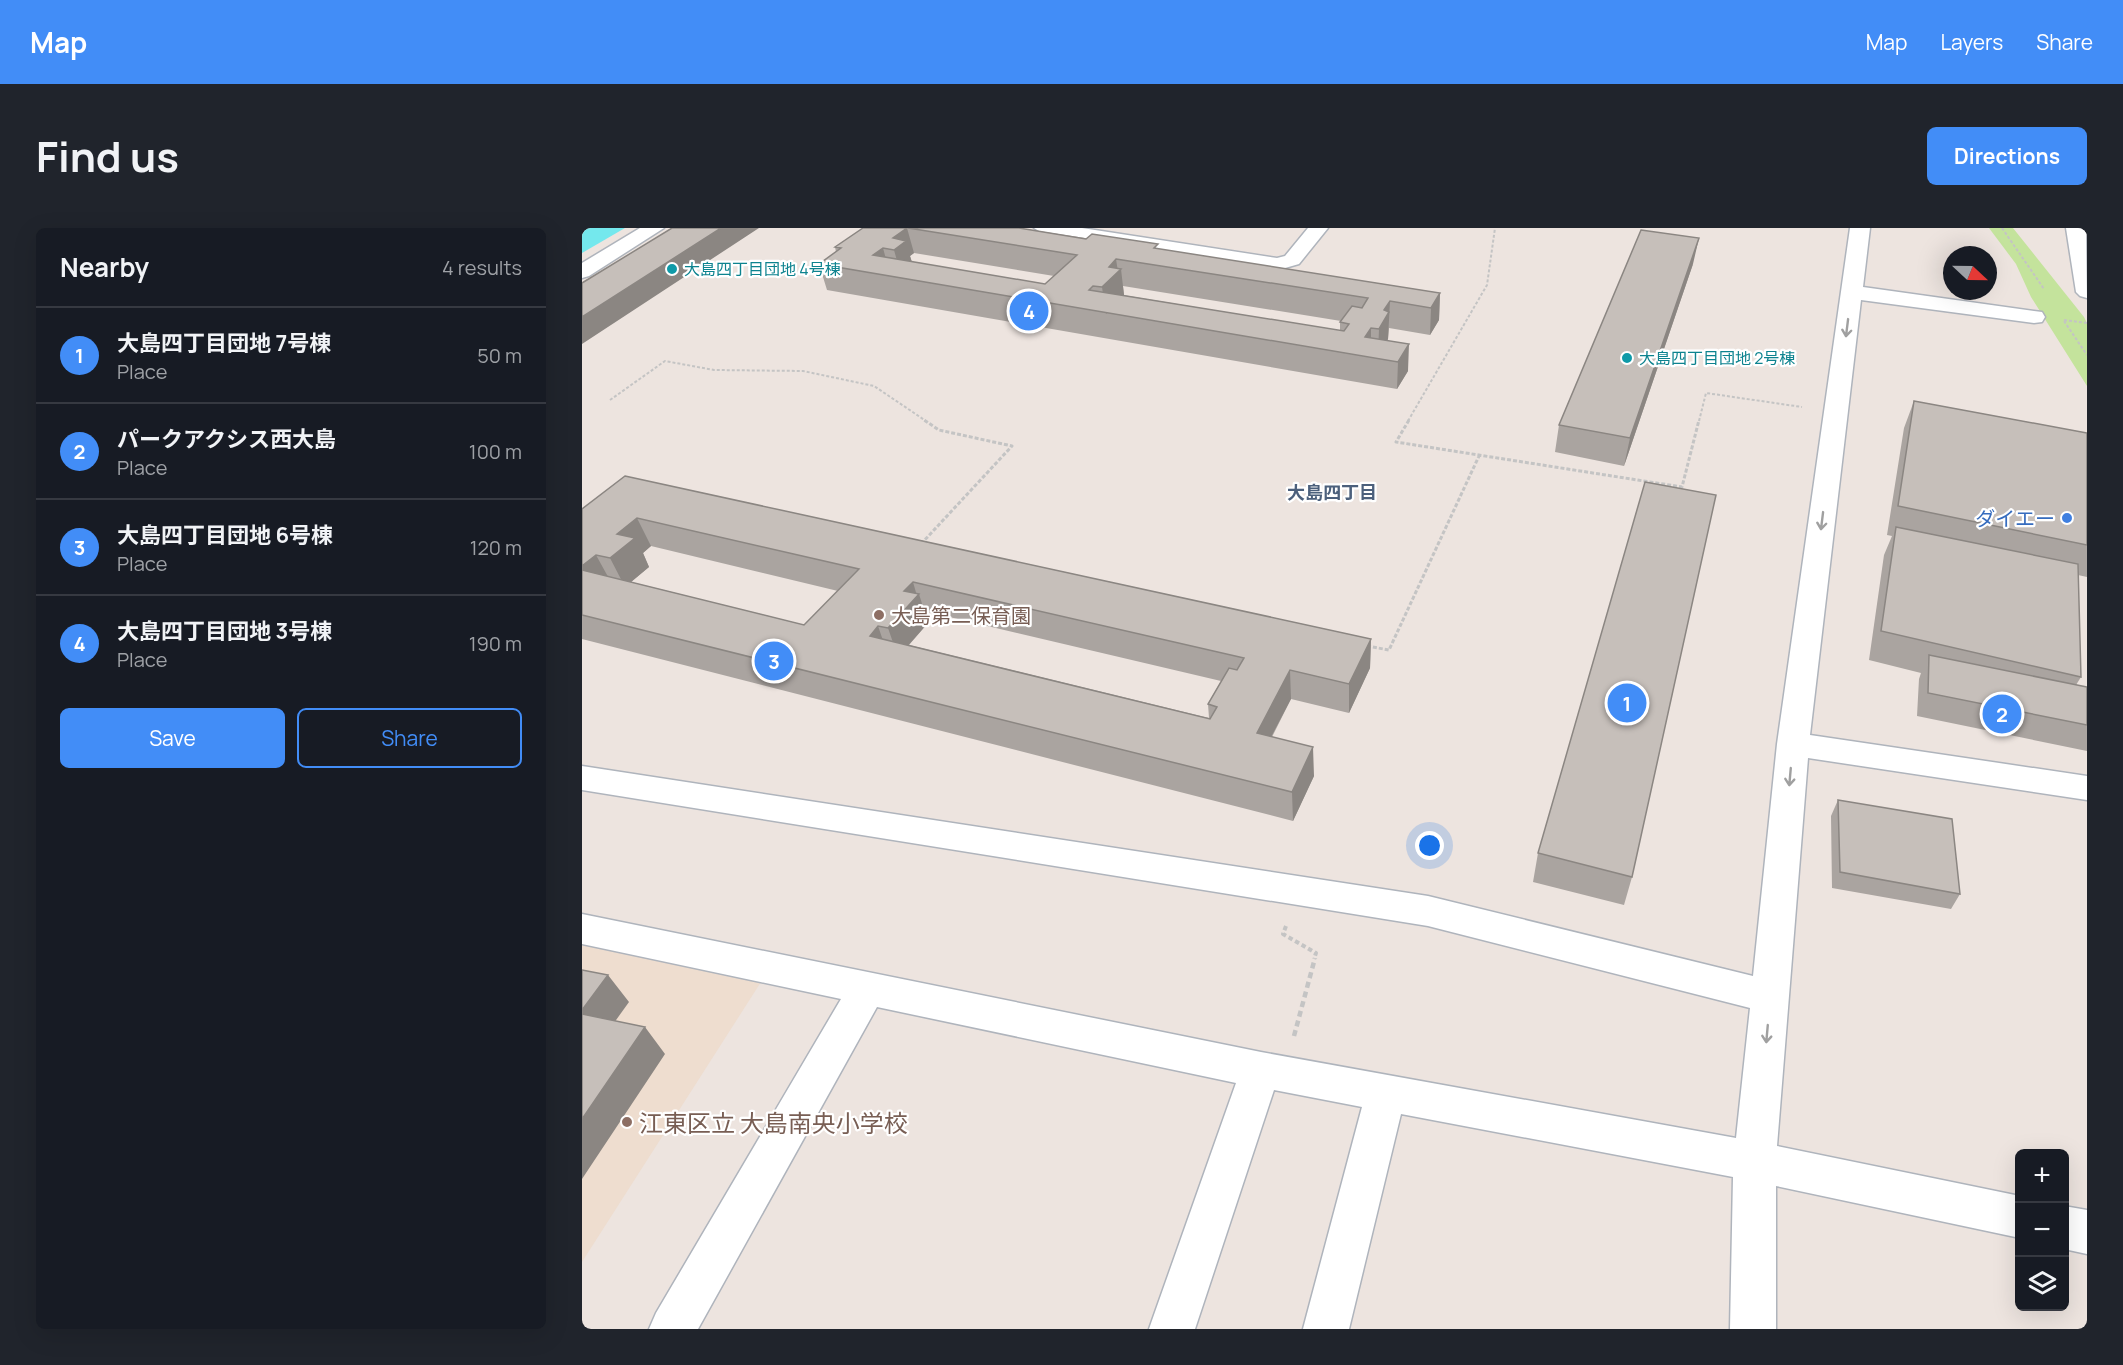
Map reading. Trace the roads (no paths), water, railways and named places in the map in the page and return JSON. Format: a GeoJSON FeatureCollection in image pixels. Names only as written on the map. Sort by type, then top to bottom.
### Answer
{"type":"FeatureCollection","features":[{"type":"Feature","properties":{"kind":"street"},"geometry":{"type":"LineString","coordinates":[[582,272],[654,228]]}},
{"type":"Feature","properties":{"kind":"street"},"geometry":{"type":"LineString","coordinates":[[1044,228],[1278,264],[1292,260],[1318,228]]}},
{"type":"Feature","properties":{"kind":"street"},"geometry":{"type":"LineString","coordinates":[[1753,1329],[1755,1161],[1793,744],[1860,228]]}},
{"type":"Feature","properties":{"kind":"street"},"geometry":{"type":"LineString","coordinates":[[2076,228],[2087,292]]}},
{"type":"Feature","properties":{"kind":"street"},"geometry":{"type":"LineString","coordinates":[[1852,292],[2034,317]]}},
{"type":"Feature","properties":{"kind":"street"},"geometry":{"type":"LineString","coordinates":[[1793,744],[2087,788]]}},
{"type":"Feature","properties":{"kind":"street"},"geometry":{"type":"LineString","coordinates":[[582,778],[1428,911],[1770,997]]}},
{"type":"Feature","properties":{"kind":"street"},"geometry":{"type":"LineString","coordinates":[[582,929],[1272,1072],[1755,1161],[2015,1216]]}},
{"type":"Feature","properties":{"kind":"street"},"geometry":{"type":"LineString","coordinates":[[677,1328],[868,988]]}},
{"type":"Feature","properties":{"kind":"street"},"geometry":{"type":"LineString","coordinates":[[1172,1329],[1272,1072]]}},
{"type":"Feature","properties":{"kind":"street"},"geometry":{"type":"LineString","coordinates":[[1326,1329],[1386,1093]]}},
{"type":"Feature","properties":{"kind":"street"},"geometry":{"type":"LineString","coordinates":[[2069,1228],[2087,1232]]}},
{"type":"Feature","properties":{"kind":"water"},"geometry":{"type":"Polygon","coordinates":[[[582,228],[625,228],[582,253],[582,228]]]}},
{"type":"Feature","properties":{"kind":"place","name":"大島四丁目団地 4号棟"},"geometry":{"type":"Point","coordinates":[672,269]}},
{"type":"Feature","properties":{"kind":"place","name":"大島四丁目団地 3号棟"},"geometry":{"type":"Point","coordinates":[1029,311]}},
{"type":"Feature","properties":{"kind":"place","name":"大島四丁目団地 2号棟"},"geometry":{"type":"Point","coordinates":[1627,358]}},
{"type":"Feature","properties":{"kind":"place","name":"ダイエー"},"geometry":{"type":"Point","coordinates":[2067,518]}},
{"type":"Feature","properties":{"kind":"place","name":"大島第二保育園"},"geometry":{"type":"Point","coordinates":[879,615]}},
{"type":"Feature","properties":{"kind":"place","name":"大島四丁目団地 6号棟"},"geometry":{"type":"Point","coordinates":[774,661]}},
{"type":"Feature","properties":{"kind":"place","name":"大島四丁目団地 7号棟"},"geometry":{"type":"Point","coordinates":[1627,703]}},
{"type":"Feature","properties":{"kind":"place","name":"パークアクシス西大島"},"geometry":{"type":"Point","coordinates":[2002,714]}},
{"type":"Feature","properties":{"kind":"place","name":"江東区立 大島南央小学校"},"geometry":{"type":"Point","coordinates":[627,1122]}},
{"type":"Feature","properties":{"kind":"district","name":"大島四丁目"},"geometry":{"type":"Point","coordinates":[1332,492]}}]}
